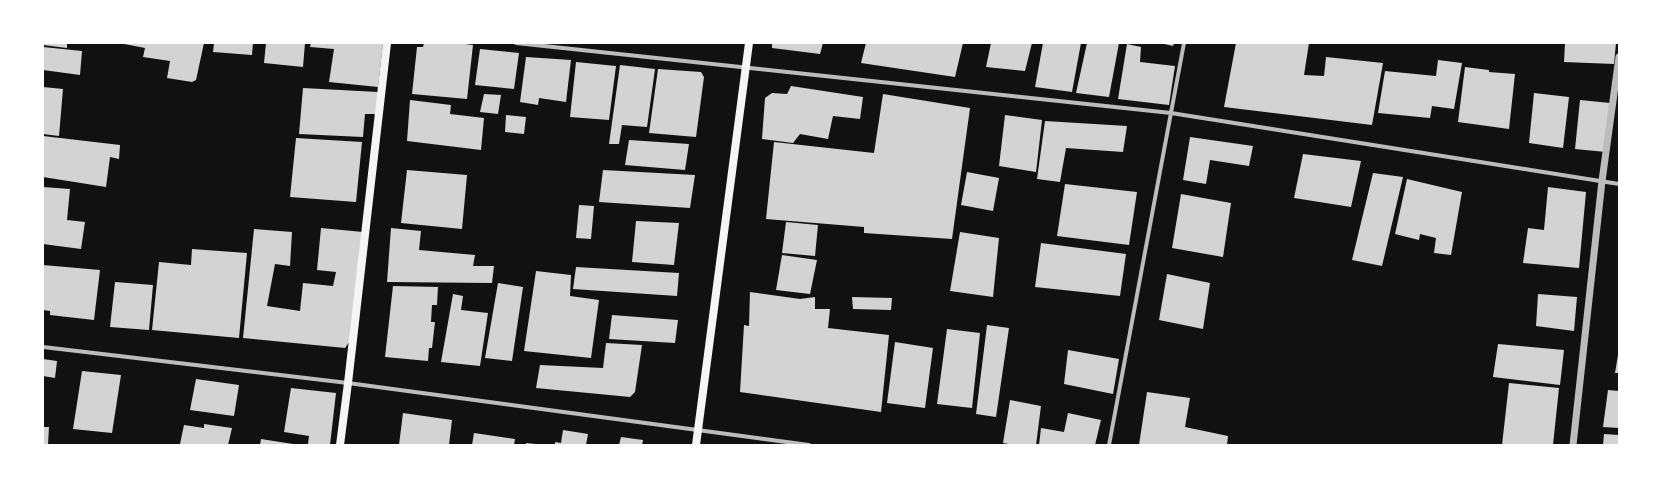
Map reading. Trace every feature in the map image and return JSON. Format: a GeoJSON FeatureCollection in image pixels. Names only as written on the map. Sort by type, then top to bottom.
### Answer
{"type":"FeatureCollection","features":[{"type":"Feature","properties":{"kind":"main road"},"geometry":{"type":"LineString","coordinates":[[340,445],[387,43]]}},
{"type":"Feature","properties":{"kind":"main road"},"geometry":{"type":"LineString","coordinates":[[696,445],[749,43]]}},
{"type":"Feature","properties":{"kind":"street"},"geometry":{"type":"LineString","coordinates":[[516,43],[1171,113],[1619,184]]}},
{"type":"Feature","properties":{"kind":"street"},"geometry":{"type":"LineString","coordinates":[[1109,445],[1184,43]]}},
{"type":"Feature","properties":{"kind":"street"},"geometry":{"type":"LineString","coordinates":[[1573,445],[1602,181],[1619,57]]}},
{"type":"Feature","properties":{"kind":"street"},"geometry":{"type":"LineString","coordinates":[[43,346],[348,383],[809,445]]}},
{"type":"Feature","properties":{"kind":"building"},"geometry":{"type":"Polygon","coordinates":[[[43,43],[67,43],[67,48],[43,45],[43,43]]]}},
{"type":"Feature","properties":{"kind":"building"},"geometry":{"type":"Polygon","coordinates":[[[119,43],[204,43],[196,80],[192,82],[167,78],[170,61],[143,57],[145,48],[119,43]]]}},
{"type":"Feature","properties":{"kind":"building"},"geometry":{"type":"Polygon","coordinates":[[[214,43],[253,43],[252,55],[213,52],[214,43]]]}},
{"type":"Feature","properties":{"kind":"building"},"geometry":{"type":"Polygon","coordinates":[[[266,43],[305,43],[303,67],[264,63],[266,43]]]}},
{"type":"Feature","properties":{"kind":"building"},"geometry":{"type":"Polygon","coordinates":[[[311,43],[383,43],[378,87],[329,82],[334,49],[310,47],[311,43]]]}},
{"type":"Feature","properties":{"kind":"building"},"geometry":{"type":"Polygon","coordinates":[[[424,43],[457,43],[473,45],[467,99],[412,94],[417,47],[423,47],[424,43]]]}},
{"type":"Feature","properties":{"kind":"building"},"geometry":{"type":"Polygon","coordinates":[[[772,43],[823,43],[820,54],[772,48],[772,43]]]}},
{"type":"Feature","properties":{"kind":"building"},"geometry":{"type":"Polygon","coordinates":[[[866,43],[963,43],[955,77],[861,63],[866,43]]]}},
{"type":"Feature","properties":{"kind":"building"},"geometry":{"type":"Polygon","coordinates":[[[991,43],[1032,43],[1025,71],[986,67],[991,43]]]}},
{"type":"Feature","properties":{"kind":"building"},"geometry":{"type":"Polygon","coordinates":[[[1043,43],[1081,43],[1072,92],[1035,87],[1043,43]]]}},
{"type":"Feature","properties":{"kind":"building"},"geometry":{"type":"Polygon","coordinates":[[[1087,43],[1119,43],[1109,97],[1076,93],[1087,43]]]}},
{"type":"Feature","properties":{"kind":"building"},"geometry":{"type":"Polygon","coordinates":[[[1160,43],[1174,43],[1173,46],[1160,43]]]}},
{"type":"Feature","properties":{"kind":"building"},"geometry":{"type":"Polygon","coordinates":[[[1236,43],[1309,43],[1304,75],[1324,76],[1326,57],[1383,63],[1372,125],[1224,107],[1236,43]]]}},
{"type":"Feature","properties":{"kind":"building"},"geometry":{"type":"Polygon","coordinates":[[[1565,43],[1616,43],[1614,64],[1564,62],[1565,43]]]}},
{"type":"Feature","properties":{"kind":"building"},"geometry":{"type":"Polygon","coordinates":[[[1127,44],[1141,47],[1140,62],[1175,66],[1169,105],[1118,99],[1127,44]]]}},
{"type":"Feature","properties":{"kind":"building"},"geometry":{"type":"Polygon","coordinates":[[[43,47],[82,51],[80,75],[43,70],[43,47]]]}},
{"type":"Feature","properties":{"kind":"building"},"geometry":{"type":"Polygon","coordinates":[[[480,49],[519,53],[514,89],[475,85],[480,49]]]}},
{"type":"Feature","properties":{"kind":"building"},"geometry":{"type":"Polygon","coordinates":[[[526,57],[571,60],[566,102],[539,98],[538,105],[520,102],[526,57]]]}},
{"type":"Feature","properties":{"kind":"building"},"geometry":{"type":"Polygon","coordinates":[[[1438,60],[1462,63],[1454,109],[1432,106],[1430,118],[1378,113],[1385,71],[1436,76],[1438,60]]]}},
{"type":"Feature","properties":{"kind":"building"},"geometry":{"type":"Polygon","coordinates":[[[576,62],[616,66],[609,120],[570,117],[576,62]]]}},
{"type":"Feature","properties":{"kind":"building"},"geometry":{"type":"Polygon","coordinates":[[[620,65],[655,69],[647,127],[622,125],[619,144],[609,144],[620,65]]]}},
{"type":"Feature","properties":{"kind":"building"},"geometry":{"type":"Polygon","coordinates":[[[1465,67],[1489,70],[1489,72],[1515,74],[1509,129],[1458,122],[1465,67]]]}},
{"type":"Feature","properties":{"kind":"building"},"geometry":{"type":"Polygon","coordinates":[[[658,69],[701,72],[704,77],[696,137],[649,133],[658,69]]]}},
{"type":"Feature","properties":{"kind":"building"},"geometry":{"type":"Polygon","coordinates":[[[791,86],[863,97],[860,119],[833,116],[828,139],[800,134],[793,143],[762,139],[765,98],[772,93],[787,94],[791,86]]]}},
{"type":"Feature","properties":{"kind":"building"},"geometry":{"type":"Polygon","coordinates":[[[43,87],[63,89],[59,136],[43,134],[43,87]]]}},
{"type":"Feature","properties":{"kind":"building"},"geometry":{"type":"Polygon","coordinates":[[[303,88],[378,92],[376,114],[365,114],[363,137],[299,134],[303,88]]]}},
{"type":"Feature","properties":{"kind":"building"},"geometry":{"type":"Polygon","coordinates":[[[1534,93],[1569,97],[1563,148],[1529,143],[1534,93]]]}},
{"type":"Feature","properties":{"kind":"building"},"geometry":{"type":"Polygon","coordinates":[[[484,94],[501,95],[498,114],[480,112],[484,94]]]}},
{"type":"Feature","properties":{"kind":"building"},"geometry":{"type":"Polygon","coordinates":[[[883,94],[970,108],[952,239],[864,233],[864,227],[766,219],[774,142],[874,153],[883,94]]]}},
{"type":"Feature","properties":{"kind":"building"},"geometry":{"type":"Polygon","coordinates":[[[410,100],[451,105],[450,114],[484,118],[481,150],[407,141],[410,100]]]}},
{"type":"Feature","properties":{"kind":"building"},"geometry":{"type":"Polygon","coordinates":[[[1580,100],[1610,103],[1606,152],[1575,149],[1580,100]]]}},
{"type":"Feature","properties":{"kind":"building"},"geometry":{"type":"Polygon","coordinates":[[[506,115],[526,117],[524,134],[505,132],[506,115]]]}},
{"type":"Feature","properties":{"kind":"building"},"geometry":{"type":"Polygon","coordinates":[[[1005,115],[1042,120],[1036,172],[999,166],[1005,115]]]}},
{"type":"Feature","properties":{"kind":"building"},"geometry":{"type":"Polygon","coordinates":[[[1045,121],[1127,126],[1123,152],[1066,148],[1060,182],[1037,179],[1045,121]]]}},
{"type":"Feature","properties":{"kind":"building"},"geometry":{"type":"Polygon","coordinates":[[[43,136],[120,145],[119,159],[110,157],[106,187],[43,177],[43,136]]]}},
{"type":"Feature","properties":{"kind":"building"},"geometry":{"type":"Polygon","coordinates":[[[1190,137],[1253,146],[1249,166],[1210,160],[1206,184],[1183,180],[1190,137]]]}},
{"type":"Feature","properties":{"kind":"building"},"geometry":{"type":"Polygon","coordinates":[[[296,138],[362,142],[356,202],[290,197],[296,138]]]}},
{"type":"Feature","properties":{"kind":"building"},"geometry":{"type":"Polygon","coordinates":[[[629,140],[689,144],[685,170],[625,165],[629,140]]]}},
{"type":"Feature","properties":{"kind":"building"},"geometry":{"type":"Polygon","coordinates":[[[1303,154],[1361,161],[1351,207],[1294,198],[1303,154]]]}},
{"type":"Feature","properties":{"kind":"building"},"geometry":{"type":"Polygon","coordinates":[[[407,170],[467,175],[462,229],[401,223],[407,170]]]}},
{"type":"Feature","properties":{"kind":"building"},"geometry":{"type":"Polygon","coordinates":[[[603,170],[695,175],[690,208],[599,202],[603,170]]]}},
{"type":"Feature","properties":{"kind":"building"},"geometry":{"type":"Polygon","coordinates":[[[967,172],[999,178],[993,211],[961,205],[967,172]]]}},
{"type":"Feature","properties":{"kind":"building"},"geometry":{"type":"Polygon","coordinates":[[[1373,173],[1403,177],[1382,266],[1352,260],[1373,173]]]}},
{"type":"Feature","properties":{"kind":"building"},"geometry":{"type":"Polygon","coordinates":[[[1407,179],[1462,192],[1451,255],[1434,253],[1436,238],[1420,234],[1419,240],[1395,234],[1407,179]]]}},
{"type":"Feature","properties":{"kind":"building"},"geometry":{"type":"Polygon","coordinates":[[[1065,184],[1137,192],[1129,245],[1057,236],[1065,184]]]}},
{"type":"Feature","properties":{"kind":"building"},"geometry":{"type":"Polygon","coordinates":[[[43,187],[70,189],[67,220],[85,222],[81,249],[43,244],[43,187]]]}},
{"type":"Feature","properties":{"kind":"building"},"geometry":{"type":"Polygon","coordinates":[[[1548,187],[1586,192],[1579,268],[1523,263],[1528,228],[1544,230],[1548,187]]]}},
{"type":"Feature","properties":{"kind":"building"},"geometry":{"type":"Polygon","coordinates":[[[1181,194],[1231,203],[1223,257],[1172,248],[1181,194]]]}},
{"type":"Feature","properties":{"kind":"building"},"geometry":{"type":"Polygon","coordinates":[[[579,205],[594,206],[591,239],[576,238],[579,205]]]}},
{"type":"Feature","properties":{"kind":"building"},"geometry":{"type":"Polygon","coordinates":[[[636,221],[679,223],[674,265],[632,262],[636,221]]]}},
{"type":"Feature","properties":{"kind":"building"},"geometry":{"type":"Polygon","coordinates":[[[786,222],[818,225],[815,256],[782,253],[786,222]]]}},
{"type":"Feature","properties":{"kind":"building"},"geometry":{"type":"Polygon","coordinates":[[[321,228],[363,232],[350,341],[345,348],[243,338],[254,229],[292,232],[290,266],[275,264],[267,306],[300,311],[303,283],[333,286],[336,272],[317,270],[321,228]]]}},
{"type":"Feature","properties":{"kind":"building"},"geometry":{"type":"Polygon","coordinates":[[[391,228],[421,231],[419,250],[475,255],[473,266],[494,266],[492,283],[387,282],[391,228]]]}},
{"type":"Feature","properties":{"kind":"building"},"geometry":{"type":"Polygon","coordinates":[[[960,232],[999,238],[993,297],[950,291],[960,232]]]}},
{"type":"Feature","properties":{"kind":"building"},"geometry":{"type":"Polygon","coordinates":[[[1041,243],[1126,254],[1120,296],[1035,287],[1041,243]]]}},
{"type":"Feature","properties":{"kind":"building"},"geometry":{"type":"Polygon","coordinates":[[[192,249],[247,253],[239,338],[152,330],[159,262],[191,265],[192,249]]]}},
{"type":"Feature","properties":{"kind":"building"},"geometry":{"type":"Polygon","coordinates":[[[782,255],[817,260],[810,294],[776,290],[782,255]]]}},
{"type":"Feature","properties":{"kind":"building"},"geometry":{"type":"Polygon","coordinates":[[[43,265],[100,270],[94,320],[50,315],[50,311],[43,310],[43,265]]]}},
{"type":"Feature","properties":{"kind":"building"},"geometry":{"type":"Polygon","coordinates":[[[576,267],[679,273],[677,296],[573,289],[576,267]]]}},
{"type":"Feature","properties":{"kind":"building"},"geometry":{"type":"Polygon","coordinates":[[[536,271],[571,275],[570,296],[599,300],[591,358],[524,351],[536,271]]]}},
{"type":"Feature","properties":{"kind":"building"},"geometry":{"type":"Polygon","coordinates":[[[1167,274],[1210,283],[1203,329],[1159,320],[1167,274]]]}},
{"type":"Feature","properties":{"kind":"building"},"geometry":{"type":"Polygon","coordinates":[[[115,282],[153,285],[149,330],[110,327],[115,282]]]}},
{"type":"Feature","properties":{"kind":"building"},"geometry":{"type":"Polygon","coordinates":[[[498,283],[523,287],[512,361],[485,358],[498,283]]]}},
{"type":"Feature","properties":{"kind":"building"},"geometry":{"type":"Polygon","coordinates":[[[393,286],[438,287],[437,305],[432,305],[431,322],[435,322],[432,348],[429,348],[428,361],[385,357],[393,286]]]}},
{"type":"Feature","properties":{"kind":"building"},"geometry":{"type":"Polygon","coordinates":[[[750,292],[800,299],[815,297],[815,309],[830,309],[828,328],[889,335],[881,412],[740,392],[744,325],[749,326],[750,292]]]}},
{"type":"Feature","properties":{"kind":"building"},"geometry":{"type":"Polygon","coordinates":[[[453,294],[463,296],[461,310],[488,313],[480,366],[441,362],[453,294]]]}},
{"type":"Feature","properties":{"kind":"building"},"geometry":{"type":"Polygon","coordinates":[[[1538,294],[1577,297],[1574,331],[1536,326],[1538,294]]]}},
{"type":"Feature","properties":{"kind":"building"},"geometry":{"type":"Polygon","coordinates":[[[852,297],[892,298],[891,310],[853,309],[852,297]]]}},
{"type":"Feature","properties":{"kind":"building"},"geometry":{"type":"Polygon","coordinates":[[[612,315],[678,320],[675,343],[609,339],[612,315]]]}},
{"type":"Feature","properties":{"kind":"building"},"geometry":{"type":"Polygon","coordinates":[[[987,325],[1009,328],[996,417],[976,414],[987,325]]]}},
{"type":"Feature","properties":{"kind":"building"},"geometry":{"type":"Polygon","coordinates":[[[947,329],[980,333],[972,408],[937,404],[947,329]]]}},
{"type":"Feature","properties":{"kind":"building"},"geometry":{"type":"Polygon","coordinates":[[[895,342],[933,348],[925,408],[887,403],[895,342]]]}},
{"type":"Feature","properties":{"kind":"building"},"geometry":{"type":"Polygon","coordinates":[[[606,343],[642,345],[635,392],[630,397],[536,388],[540,365],[603,368],[606,343]]]}},
{"type":"Feature","properties":{"kind":"building"},"geometry":{"type":"Polygon","coordinates":[[[1498,344],[1564,350],[1560,385],[1493,377],[1498,344]]]}},
{"type":"Feature","properties":{"kind":"building"},"geometry":{"type":"Polygon","coordinates":[[[1068,350],[1119,359],[1113,394],[1064,384],[1068,350]]]}},
{"type":"Feature","properties":{"kind":"building"},"geometry":{"type":"Polygon","coordinates":[[[1618,355],[1619,373],[1615,373],[1618,355]]]}},
{"type":"Feature","properties":{"kind":"building"},"geometry":{"type":"Polygon","coordinates":[[[43,359],[57,361],[55,378],[43,376],[43,359]]]}},
{"type":"Feature","properties":{"kind":"building"},"geometry":{"type":"Polygon","coordinates":[[[82,371],[121,375],[112,433],[73,429],[82,371]]]}},
{"type":"Feature","properties":{"kind":"building"},"geometry":{"type":"Polygon","coordinates":[[[196,379],[239,385],[234,416],[190,410],[196,379]]]}},
{"type":"Feature","properties":{"kind":"building"},"geometry":{"type":"Polygon","coordinates":[[[1509,383],[1559,388],[1553,445],[1502,445],[1509,383]]]}},
{"type":"Feature","properties":{"kind":"building"},"geometry":{"type":"Polygon","coordinates":[[[291,388],[336,393],[330,445],[308,444],[309,436],[284,432],[291,388]]]}},
{"type":"Feature","properties":{"kind":"building"},"geometry":{"type":"Polygon","coordinates":[[[1608,390],[1619,391],[1619,428],[1603,427],[1608,390]]]}},
{"type":"Feature","properties":{"kind":"building"},"geometry":{"type":"Polygon","coordinates":[[[1147,392],[1190,398],[1185,427],[1228,436],[1227,445],[1139,445],[1147,392]]]}},
{"type":"Feature","properties":{"kind":"building"},"geometry":{"type":"Polygon","coordinates":[[[1010,400],[1041,406],[1036,445],[1014,445],[1003,443],[1010,400]]]}},
{"type":"Feature","properties":{"kind":"building"},"geometry":{"type":"Polygon","coordinates":[[[403,413],[452,420],[449,445],[399,445],[403,413]]]}},
{"type":"Feature","properties":{"kind":"building"},"geometry":{"type":"Polygon","coordinates":[[[1068,413],[1101,420],[1095,445],[1039,445],[1041,428],[1064,432],[1068,413]]]}},
{"type":"Feature","properties":{"kind":"building"},"geometry":{"type":"Polygon","coordinates":[[[204,424],[232,428],[228,445],[180,444],[184,425],[204,428],[204,424]]]}},
{"type":"Feature","properties":{"kind":"building"},"geometry":{"type":"Polygon","coordinates":[[[43,427],[49,427],[48,445],[43,445],[43,427]]]}},
{"type":"Feature","properties":{"kind":"building"},"geometry":{"type":"Polygon","coordinates":[[[563,430],[588,434],[586,445],[555,445],[555,442],[561,443],[563,430]]]}},
{"type":"Feature","properties":{"kind":"building"},"geometry":{"type":"Polygon","coordinates":[[[474,433],[515,439],[514,445],[472,445],[474,433]]]}},
{"type":"Feature","properties":{"kind":"building"},"geometry":{"type":"Polygon","coordinates":[[[1604,434],[1619,435],[1619,445],[1603,445],[1604,434]]]}},
{"type":"Feature","properties":{"kind":"building"},"geometry":{"type":"Polygon","coordinates":[[[621,437],[643,440],[642,445],[619,445],[621,437]]]}},
{"type":"Feature","properties":{"kind":"building"},"geometry":{"type":"Polygon","coordinates":[[[261,439],[293,444],[293,445],[260,445],[261,439]]]}},
{"type":"Feature","properties":{"kind":"building"},"geometry":{"type":"Polygon","coordinates":[[[526,443],[536,444],[536,445],[526,445],[526,443]]]}}]}
